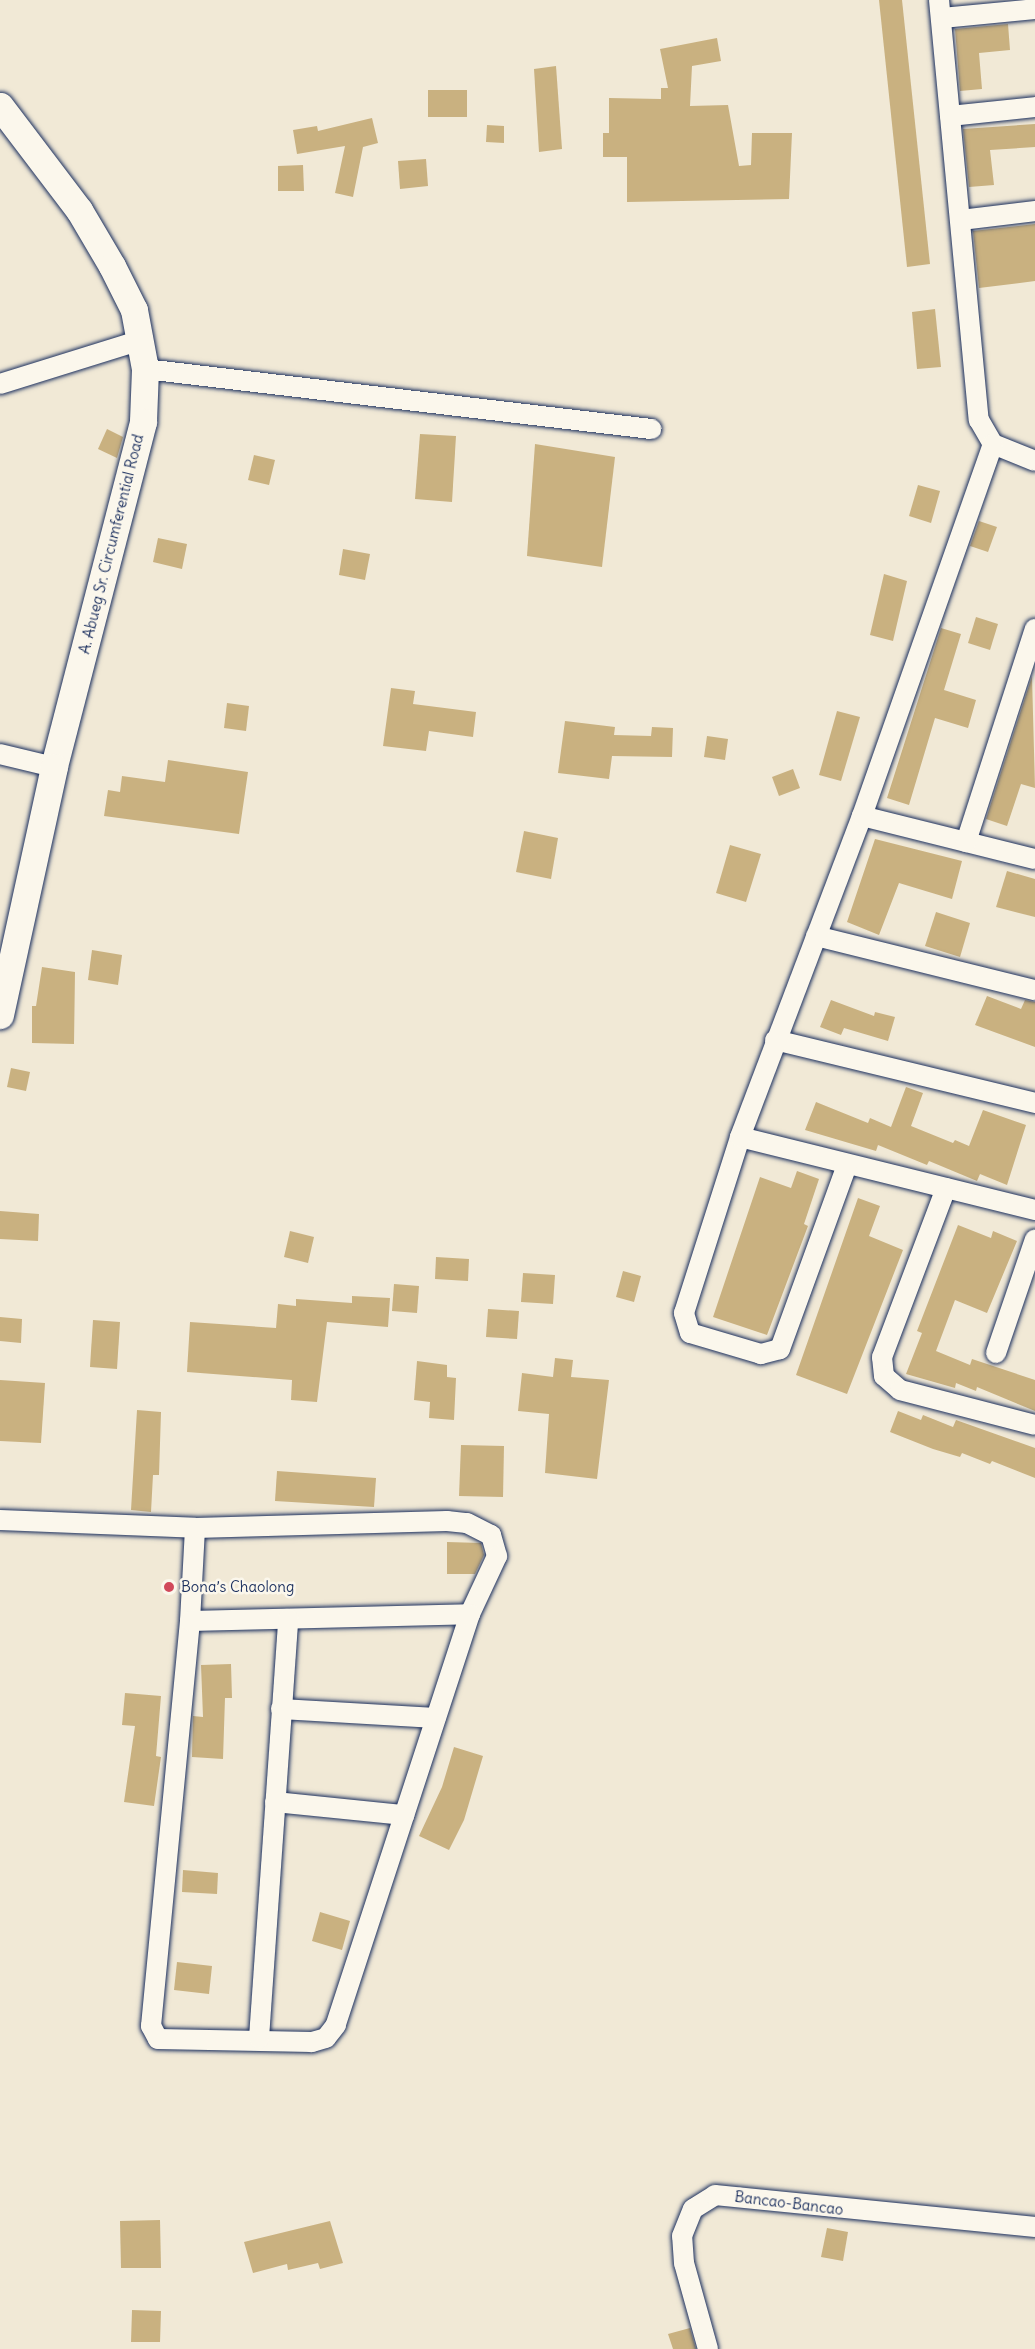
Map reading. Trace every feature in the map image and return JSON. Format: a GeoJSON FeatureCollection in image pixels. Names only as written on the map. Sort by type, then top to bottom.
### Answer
{"type":"FeatureCollection","features":[{"type":"Feature","properties":{"kind":"street"},"geometry":{"type":"LineString","coordinates":[[1035,9],[940,9],[979,420],[993,444],[1035,461]]}},
{"type":"Feature","properties":{"kind":"street","name":"A. Abueg Sr. Circumferential Road"},"geometry":{"type":"LineString","coordinates":[[0,106],[79,210],[134,310],[145,369],[142,422],[128,489],[54,767],[0,1015]]}},
{"type":"Feature","properties":{"kind":"street"},"geometry":{"type":"LineString","coordinates":[[950,116],[1035,107]]}},
{"type":"Feature","properties":{"kind":"street"},"geometry":{"type":"LineString","coordinates":[[961,220],[1035,211]]}},
{"type":"Feature","properties":{"kind":"street"},"geometry":{"type":"LineString","coordinates":[[0,384],[141,340]]}},
{"type":"Feature","properties":{"kind":"street"},"geometry":{"type":"LineString","coordinates":[[145,369],[651,429]]}},
{"type":"Feature","properties":{"kind":"street"},"geometry":{"type":"LineString","coordinates":[[847,1165],[785,1344],[774,1353],[761,1354],[698,1338],[686,1325],[684,1313],[740,1137],[862,816],[993,444]]}},
{"type":"Feature","properties":{"kind":"street"},"geometry":{"type":"LineString","coordinates":[[966,842],[1035,629]]}},
{"type":"Feature","properties":{"kind":"street"},"geometry":{"type":"LineString","coordinates":[[0,754],[54,767]]}},
{"type":"Feature","properties":{"kind":"street"},"geometry":{"type":"LineString","coordinates":[[862,816],[1035,859]]}},
{"type":"Feature","properties":{"kind":"street"},"geometry":{"type":"LineString","coordinates":[[816,936],[1035,990]]}},
{"type":"Feature","properties":{"kind":"street"},"geometry":{"type":"LineString","coordinates":[[775,1040],[1035,1103]]}},
{"type":"Feature","properties":{"kind":"street"},"geometry":{"type":"LineString","coordinates":[[740,1137],[1035,1210]]}},
{"type":"Feature","properties":{"kind":"street"},"geometry":{"type":"LineString","coordinates":[[945,1188],[882,1357],[884,1376],[900,1390],[1035,1425]]}},
{"type":"Feature","properties":{"kind":"street"},"geometry":{"type":"LineString","coordinates":[[996,1353],[1035,1239]]}},
{"type":"Feature","properties":{"kind":"street"},"geometry":{"type":"LineString","coordinates":[[0,1520],[195,1528],[467,1523],[491,1535],[497,1556],[470,1614],[336,2025],[326,2038],[312,2042],[259,2038],[159,2040],[151,2026],[190,1621],[195,1528]]}},
{"type":"Feature","properties":{"kind":"street"},"geometry":{"type":"LineString","coordinates":[[190,1621],[470,1614]]}},
{"type":"Feature","properties":{"kind":"street"},"geometry":{"type":"LineString","coordinates":[[259,2038],[288,1619]]}},
{"type":"Feature","properties":{"kind":"street"},"geometry":{"type":"LineString","coordinates":[[281,1709],[436,1718]]}},
{"type":"Feature","properties":{"kind":"street"},"geometry":{"type":"LineString","coordinates":[[275,1802],[404,1815]]}},
{"type":"Feature","properties":{"kind":"street","name":"Bancao-Bancao"},"geometry":{"type":"LineString","coordinates":[[708,2349],[684,2263],[682,2236],[693,2209],[715,2195],[1035,2227]]}},
{"type":"Feature","properties":{"kind":"building"},"geometry":{"type":"Polygon","coordinates":[[[879,0],[902,0],[930,264],[907,267],[879,0]]]}},
{"type":"Feature","properties":{"kind":"building"},"geometry":{"type":"Polygon","coordinates":[[[1008,24],[1010,50],[979,53],[982,89],[960,91],[955,29],[1008,24]]]}},
{"type":"Feature","properties":{"kind":"building"},"geometry":{"type":"Polygon","coordinates":[[[717,38],[721,61],[692,66],[690,106],[728,105],[739,166],[751,165],[752,133],[792,133],[789,199],[627,202],[627,157],[603,157],[603,133],[609,133],[609,98],[661,99],[661,88],[668,88],[660,49],[717,38]]]}},
{"type":"Feature","properties":{"kind":"building"},"geometry":{"type":"Polygon","coordinates":[[[556,66],[562,149],[539,152],[534,69],[556,66]]]}},
{"type":"Feature","properties":{"kind":"building"},"geometry":{"type":"Polygon","coordinates":[[[428,90],[467,90],[467,117],[428,117],[428,90]]]}},
{"type":"Feature","properties":{"kind":"building"},"geometry":{"type":"Polygon","coordinates":[[[372,118],[378,143],[363,147],[353,197],[335,193],[345,146],[297,154],[293,130],[317,126],[318,131],[372,118]]]}},
{"type":"Feature","properties":{"kind":"building"},"geometry":{"type":"Polygon","coordinates":[[[1035,124],[1035,147],[990,150],[994,185],[969,187],[963,129],[1035,124]]]}},
{"type":"Feature","properties":{"kind":"building"},"geometry":{"type":"Polygon","coordinates":[[[487,125],[504,126],[504,143],[486,142],[487,125]]]}},
{"type":"Feature","properties":{"kind":"building"},"geometry":{"type":"Polygon","coordinates":[[[426,159],[428,186],[400,189],[398,161],[426,159]]]}},
{"type":"Feature","properties":{"kind":"building"},"geometry":{"type":"Polygon","coordinates":[[[303,165],[304,191],[278,191],[278,166],[303,165]]]}},
{"type":"Feature","properties":{"kind":"building"},"geometry":{"type":"Polygon","coordinates":[[[1035,224],[1035,281],[979,288],[973,231],[1035,224]]]}},
{"type":"Feature","properties":{"kind":"building"},"geometry":{"type":"Polygon","coordinates":[[[935,309],[941,367],[917,369],[912,312],[935,309]]]}},
{"type":"Feature","properties":{"kind":"building"},"geometry":{"type":"Polygon","coordinates":[[[107,429],[123,437],[117,458],[98,449],[107,429]]]}},
{"type":"Feature","properties":{"kind":"building"},"geometry":{"type":"Polygon","coordinates":[[[420,434],[456,436],[452,502],[415,499],[420,434]]]}},
{"type":"Feature","properties":{"kind":"building"},"geometry":{"type":"Polygon","coordinates":[[[535,444],[615,457],[602,567],[527,556],[535,444]]]}},
{"type":"Feature","properties":{"kind":"building"},"geometry":{"type":"Polygon","coordinates":[[[254,455],[275,460],[269,485],[248,480],[254,455]]]}},
{"type":"Feature","properties":{"kind":"building"},"geometry":{"type":"Polygon","coordinates":[[[918,485],[940,491],[931,523],[909,516],[918,485]]]}},
{"type":"Feature","properties":{"kind":"building"},"geometry":{"type":"Polygon","coordinates":[[[979,521],[997,527],[988,552],[970,546],[979,521]]]}},
{"type":"Feature","properties":{"kind":"building"},"geometry":{"type":"Polygon","coordinates":[[[158,538],[187,544],[182,569],[153,562],[158,538]]]}},
{"type":"Feature","properties":{"kind":"building"},"geometry":{"type":"Polygon","coordinates":[[[343,549],[370,554],[365,580],[339,575],[343,549]]]}},
{"type":"Feature","properties":{"kind":"building"},"geometry":{"type":"Polygon","coordinates":[[[884,574],[907,581],[893,641],[870,635],[884,574]]]}},
{"type":"Feature","properties":{"kind":"building"},"geometry":{"type":"Polygon","coordinates":[[[976,617],[998,624],[990,650],[968,643],[976,617]]]}},
{"type":"Feature","properties":{"kind":"building"},"geometry":{"type":"Polygon","coordinates":[[[941,628],[961,634],[944,690],[976,700],[968,728],[935,718],[909,805],[887,798],[941,628]]]}},
{"type":"Feature","properties":{"kind":"building"},"geometry":{"type":"Polygon","coordinates":[[[1032,676],[1035,788],[1021,784],[1007,826],[986,819],[1032,676]]]}},
{"type":"Feature","properties":{"kind":"building"},"geometry":{"type":"Polygon","coordinates":[[[391,688],[415,691],[413,704],[476,712],[473,737],[429,731],[426,751],[383,746],[391,688]]]}},
{"type":"Feature","properties":{"kind":"building"},"geometry":{"type":"Polygon","coordinates":[[[227,703],[249,706],[246,731],[224,728],[227,703]]]}},
{"type":"Feature","properties":{"kind":"building"},"geometry":{"type":"Polygon","coordinates":[[[837,711],[860,717],[841,781],[819,775],[837,711]]]}},
{"type":"Feature","properties":{"kind":"building"},"geometry":{"type":"Polygon","coordinates":[[[565,721],[615,727],[614,735],[651,736],[652,727],[673,728],[672,757],[612,756],[609,779],[558,773],[565,721]]]}},
{"type":"Feature","properties":{"kind":"building"},"geometry":{"type":"Polygon","coordinates":[[[707,736],[728,739],[725,760],[704,757],[707,736]]]}},
{"type":"Feature","properties":{"kind":"building"},"geometry":{"type":"Polygon","coordinates":[[[168,760],[248,772],[239,834],[104,816],[108,790],[120,792],[122,776],[165,782],[168,760]]]}},
{"type":"Feature","properties":{"kind":"building"},"geometry":{"type":"Polygon","coordinates":[[[793,769],[800,788],[779,796],[772,777],[793,769]]]}},
{"type":"Feature","properties":{"kind":"building"},"geometry":{"type":"Polygon","coordinates":[[[524,831],[558,838],[551,879],[516,872],[524,831]]]}},
{"type":"Feature","properties":{"kind":"building"},"geometry":{"type":"Polygon","coordinates":[[[875,839],[962,861],[952,899],[899,883],[879,935],[847,922],[875,839]]]}},
{"type":"Feature","properties":{"kind":"building"},"geometry":{"type":"Polygon","coordinates":[[[730,845],[761,854],[746,902],[716,893],[730,845]]]}},
{"type":"Feature","properties":{"kind":"building"},"geometry":{"type":"Polygon","coordinates":[[[1007,871],[1035,879],[1035,917],[996,907],[1007,871]]]}},
{"type":"Feature","properties":{"kind":"building"},"geometry":{"type":"Polygon","coordinates":[[[936,912],[970,923],[960,957],[925,946],[936,912]]]}},
{"type":"Feature","properties":{"kind":"building"},"geometry":{"type":"Polygon","coordinates":[[[92,950],[122,955],[118,985],[88,980],[92,950]]]}},
{"type":"Feature","properties":{"kind":"building"},"geometry":{"type":"Polygon","coordinates":[[[42,967],[75,972],[74,1044],[32,1043],[32,1006],[36,1006],[42,967]]]}},
{"type":"Feature","properties":{"kind":"building"},"geometry":{"type":"Polygon","coordinates":[[[987,996],[1021,1009],[1025,1000],[1035,1002],[1035,1047],[975,1025],[987,996]]]}},
{"type":"Feature","properties":{"kind":"building"},"geometry":{"type":"Polygon","coordinates":[[[831,1000],[874,1016],[875,1012],[895,1017],[888,1041],[844,1028],[841,1035],[820,1027],[831,1000]]]}},
{"type":"Feature","properties":{"kind":"building"},"geometry":{"type":"Polygon","coordinates":[[[11,1068],[30,1072],[26,1091],[7,1087],[11,1068]]]}},
{"type":"Feature","properties":{"kind":"building"},"geometry":{"type":"Polygon","coordinates":[[[906,1087],[923,1093],[911,1126],[953,1143],[955,1140],[969,1146],[983,1110],[1026,1125],[1007,1185],[980,1174],[977,1181],[929,1161],[927,1165],[878,1145],[876,1151],[805,1130],[816,1102],[868,1123],[870,1118],[891,1127],[906,1087]]]}},
{"type":"Feature","properties":{"kind":"building"},"geometry":{"type":"Polygon","coordinates":[[[797,1171],[819,1179],[804,1224],[808,1226],[767,1335],[713,1317],[760,1177],[791,1188],[797,1171]]]}},
{"type":"Feature","properties":{"kind":"building"},"geometry":{"type":"Polygon","coordinates":[[[858,1198],[880,1206],[869,1236],[903,1250],[847,1394],[796,1375],[858,1198]]]}},
{"type":"Feature","properties":{"kind":"building"},"geometry":{"type":"Polygon","coordinates":[[[0,1211],[39,1214],[38,1241],[0,1239],[0,1211]]]}},
{"type":"Feature","properties":{"kind":"building"},"geometry":{"type":"Polygon","coordinates":[[[958,1225],[991,1238],[993,1231],[1017,1241],[987,1313],[955,1300],[936,1351],[970,1365],[972,1359],[1035,1380],[1035,1411],[977,1387],[976,1391],[956,1383],[955,1388],[906,1374],[922,1333],[917,1331],[958,1225]]]}},
{"type":"Feature","properties":{"kind":"building"},"geometry":{"type":"Polygon","coordinates":[[[290,1231],[314,1237],[308,1263],[284,1257],[290,1231]]]}},
{"type":"Feature","properties":{"kind":"building"},"geometry":{"type":"Polygon","coordinates":[[[436,1257],[469,1259],[468,1281],[435,1279],[436,1257]]]}},
{"type":"Feature","properties":{"kind":"building"},"geometry":{"type":"Polygon","coordinates":[[[623,1271],[641,1276],[634,1302],[616,1297],[623,1271]]]}},
{"type":"Feature","properties":{"kind":"building"},"geometry":{"type":"Polygon","coordinates":[[[523,1273],[555,1275],[553,1304],[521,1302],[523,1273]]]}},
{"type":"Feature","properties":{"kind":"building"},"geometry":{"type":"Polygon","coordinates":[[[394,1284],[419,1286],[417,1313],[392,1311],[394,1284]]]}},
{"type":"Feature","properties":{"kind":"building"},"geometry":{"type":"Polygon","coordinates":[[[352,1296],[390,1298],[388,1327],[327,1322],[317,1402],[291,1400],[292,1380],[187,1372],[190,1322],[276,1328],[278,1304],[296,1306],[296,1299],[352,1303],[352,1296]]]}},
{"type":"Feature","properties":{"kind":"building"},"geometry":{"type":"Polygon","coordinates":[[[488,1309],[519,1311],[517,1339],[486,1337],[488,1309]]]}},
{"type":"Feature","properties":{"kind":"building"},"geometry":{"type":"Polygon","coordinates":[[[0,1317],[22,1319],[21,1343],[0,1341],[0,1317]]]}},
{"type":"Feature","properties":{"kind":"building"},"geometry":{"type":"Polygon","coordinates":[[[93,1320],[120,1322],[117,1369],[90,1367],[93,1320]]]}},
{"type":"Feature","properties":{"kind":"building"},"geometry":{"type":"Polygon","coordinates":[[[555,1358],[573,1360],[571,1377],[609,1380],[597,1479],[545,1473],[549,1414],[518,1411],[522,1373],[553,1377],[555,1358]]]}},
{"type":"Feature","properties":{"kind":"building"},"geometry":{"type":"Polygon","coordinates":[[[417,1361],[447,1365],[447,1377],[456,1378],[454,1420],[429,1418],[430,1402],[414,1400],[417,1361]]]}},
{"type":"Feature","properties":{"kind":"building"},"geometry":{"type":"Polygon","coordinates":[[[0,1380],[45,1383],[41,1443],[0,1441],[0,1380]]]}},
{"type":"Feature","properties":{"kind":"building"},"geometry":{"type":"Polygon","coordinates":[[[137,1410],[161,1412],[159,1475],[153,1475],[151,1512],[131,1510],[137,1410]]]}},
{"type":"Feature","properties":{"kind":"building"},"geometry":{"type":"Polygon","coordinates":[[[898,1411],[921,1420],[923,1415],[953,1427],[956,1420],[1035,1448],[1035,1478],[992,1461],[990,1464],[962,1453],[960,1457],[933,1449],[890,1432],[898,1411]]]}},
{"type":"Feature","properties":{"kind":"building"},"geometry":{"type":"Polygon","coordinates":[[[461,1445],[504,1446],[503,1497],[459,1496],[461,1445]]]}},
{"type":"Feature","properties":{"kind":"building"},"geometry":{"type":"Polygon","coordinates":[[[277,1471],[376,1478],[374,1507],[275,1501],[277,1471]]]}},
{"type":"Feature","properties":{"kind":"building"},"geometry":{"type":"Polygon","coordinates":[[[447,1542],[481,1543],[484,1555],[475,1574],[447,1574],[447,1542]]]}},
{"type":"Feature","properties":{"kind":"building"},"geometry":{"type":"Polygon","coordinates":[[[231,1664],[232,1698],[225,1698],[223,1759],[192,1757],[193,1716],[203,1717],[201,1665],[231,1664]]]}},
{"type":"Feature","properties":{"kind":"building"},"geometry":{"type":"Polygon","coordinates":[[[125,1693],[161,1696],[156,1756],[161,1757],[154,1806],[124,1802],[135,1726],[122,1725],[125,1693]]]}},
{"type":"Feature","properties":{"kind":"building"},"geometry":{"type":"Polygon","coordinates":[[[454,1747],[483,1756],[464,1820],[449,1850],[419,1836],[442,1787],[454,1747]]]}},
{"type":"Feature","properties":{"kind":"building"},"geometry":{"type":"Polygon","coordinates":[[[183,1870],[218,1873],[217,1894],[182,1892],[183,1870]]]}},
{"type":"Feature","properties":{"kind":"building"},"geometry":{"type":"Polygon","coordinates":[[[320,1912],[350,1921],[342,1950],[312,1941],[320,1912]]]}},
{"type":"Feature","properties":{"kind":"building"},"geometry":{"type":"Polygon","coordinates":[[[177,1962],[212,1966],[209,1994],[174,1990],[177,1962]]]}},
{"type":"Feature","properties":{"kind":"building"},"geometry":{"type":"Polygon","coordinates":[[[160,2220],[161,2268],[121,2268],[120,2221],[160,2220]]]}},
{"type":"Feature","properties":{"kind":"building"},"geometry":{"type":"Polygon","coordinates":[[[330,2221],[343,2263],[320,2269],[318,2263],[288,2270],[287,2264],[253,2273],[244,2242],[330,2221]]]}},
{"type":"Feature","properties":{"kind":"building"},"geometry":{"type":"Polygon","coordinates":[[[827,2228],[848,2232],[843,2261],[821,2257],[827,2228]]]}},
{"type":"Feature","properties":{"kind":"building"},"geometry":{"type":"Polygon","coordinates":[[[132,2310],[161,2311],[160,2342],[131,2342],[132,2310]]]}},
{"type":"Feature","properties":{"kind":"building"},"geometry":{"type":"Polygon","coordinates":[[[690,2328],[696,2349],[673,2349],[668,2334],[690,2328]]]}},
{"type":"Feature","properties":{"kind":"place","name":"Bona’s Chaolong"},"geometry":{"type":"Point","coordinates":[169,1587]}}]}
